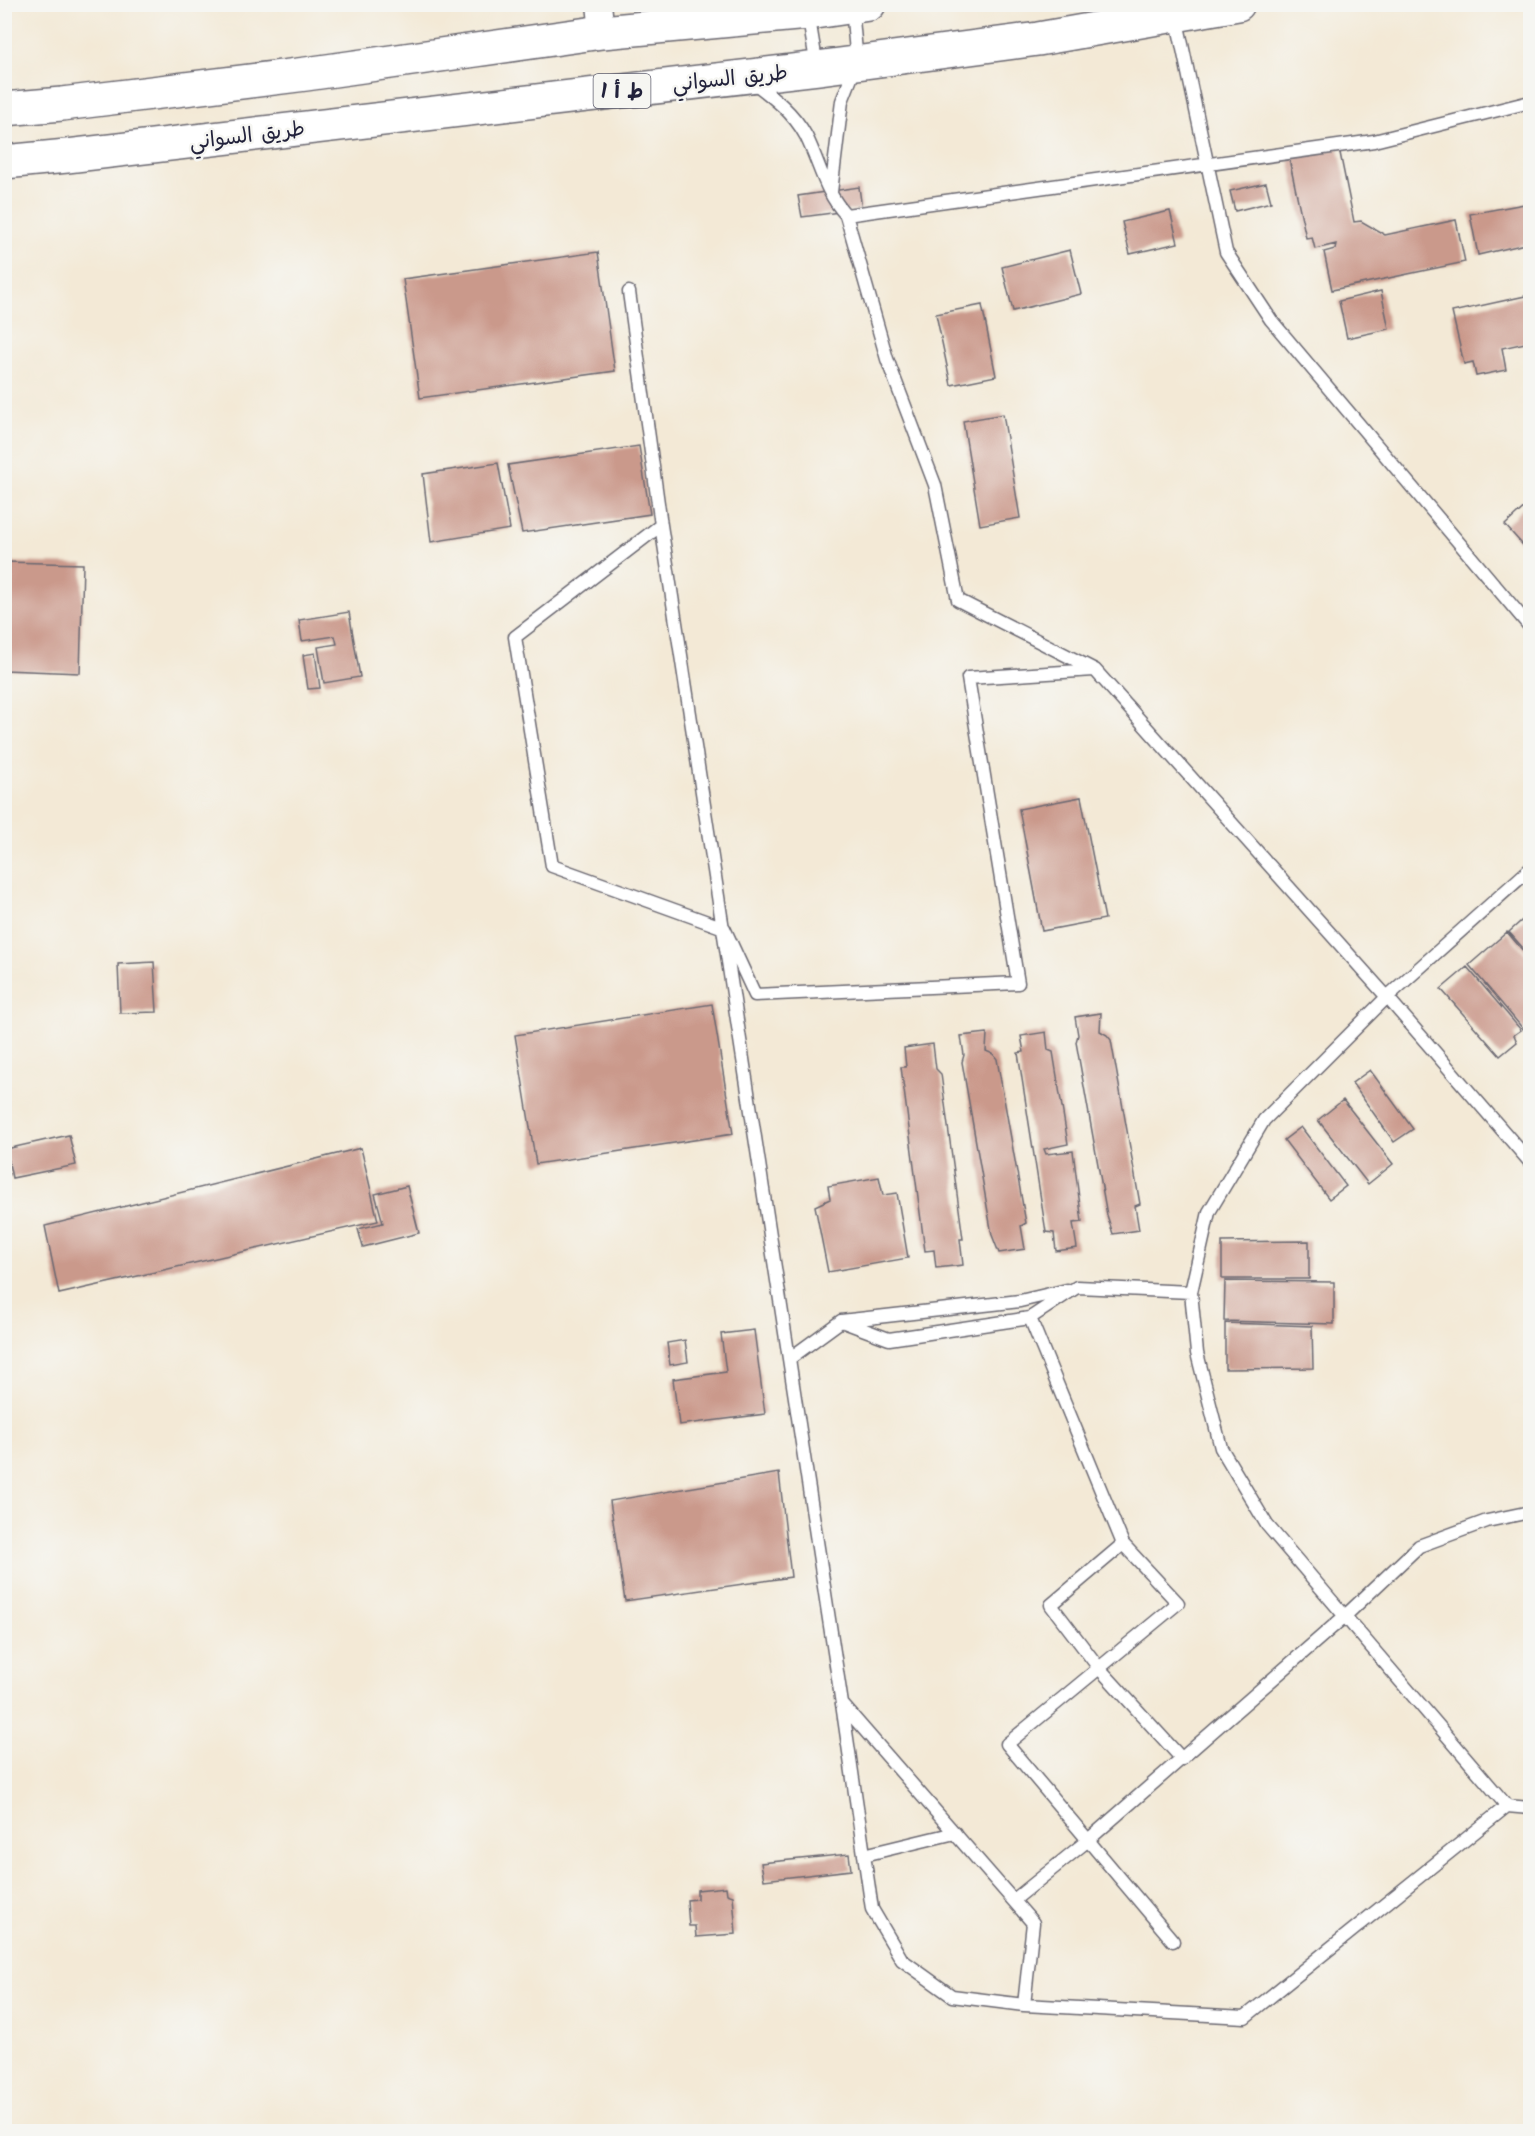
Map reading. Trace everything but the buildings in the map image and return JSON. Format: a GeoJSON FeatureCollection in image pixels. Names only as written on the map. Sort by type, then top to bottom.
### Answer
{"type":"FeatureCollection","features":[{"type":"Feature","properties":{"kind":"highway","name":"طريق السواني"},"geometry":{"type":"LineString","coordinates":[[4,162],[818,68],[1038,39],[1175,10],[1238,4]]}},
{"type":"Feature","properties":{"kind":"highway"},"geometry":{"type":"LineString","coordinates":[[4,109],[306,74],[601,18],[860,6]]}},
{"type":"Feature","properties":{"kind":"lane"},"geometry":{"type":"LineString","coordinates":[[831,192],[842,101],[857,63],[860,6]]}},
{"type":"Feature","properties":{"kind":"lane"},"geometry":{"type":"LineString","coordinates":[[807,9],[818,68]]}},
{"type":"Feature","properties":{"kind":"lane"},"geometry":{"type":"LineString","coordinates":[[1175,10],[1226,252],[1271,320],[1530,627]]}},
{"type":"Feature","properties":{"kind":"lane"},"geometry":{"type":"LineString","coordinates":[[746,76],[777,100],[792,116],[805,135],[834,202],[846,215],[887,359],[936,485],[958,600],[1095,670],[1387,997],[1530,1162]]}},
{"type":"Feature","properties":{"kind":"lane"},"geometry":{"type":"LineString","coordinates":[[846,215],[1374,141],[1530,102]]}},
{"type":"Feature","properties":{"kind":"lane"},"geometry":{"type":"LineString","coordinates":[[629,292],[661,525],[872,1909],[902,1960],[952,1996],[1024,2005],[1245,2018],[1507,1806],[1530,1808]]}},
{"type":"Feature","properties":{"kind":"lane"},"geometry":{"type":"LineString","coordinates":[[661,525],[514,637],[552,866],[724,928],[755,995],[1018,983],[968,678],[1095,670]]}},
{"type":"Feature","properties":{"kind":"lane"},"geometry":{"type":"LineString","coordinates":[[1507,1806],[1267,1525],[1221,1448],[1197,1353],[1191,1292],[1209,1212],[1264,1120],[1387,997],[1530,869]]}},
{"type":"Feature","properties":{"kind":"lane"},"geometry":{"type":"LineString","coordinates":[[789,1359],[841,1321],[1020,1301],[1077,1287],[1191,1292]]}},
{"type":"Feature","properties":{"kind":"lane"},"geometry":{"type":"LineString","coordinates":[[841,1321],[889,1339],[1030,1318],[1077,1287]]}},
{"type":"Feature","properties":{"kind":"lane"},"geometry":{"type":"LineString","coordinates":[[1030,1318],[1123,1544],[1178,1603],[1007,1744],[1173,1941]]}},
{"type":"Feature","properties":{"kind":"lane"},"geometry":{"type":"LineString","coordinates":[[1014,1900],[1182,1759],[1345,1616],[1419,1546],[1487,1521],[1530,1512]]}},
{"type":"Feature","properties":{"kind":"lane"},"geometry":{"type":"LineString","coordinates":[[1123,1544],[1051,1605],[1099,1668],[1182,1759]]}},
{"type":"Feature","properties":{"kind":"lane"},"geometry":{"type":"LineString","coordinates":[[842,1704],[1033,1923],[1024,2005]]}},
{"type":"Feature","properties":{"kind":"lane"},"geometry":{"type":"LineString","coordinates":[[864,1855],[956,1833]]}}]}
